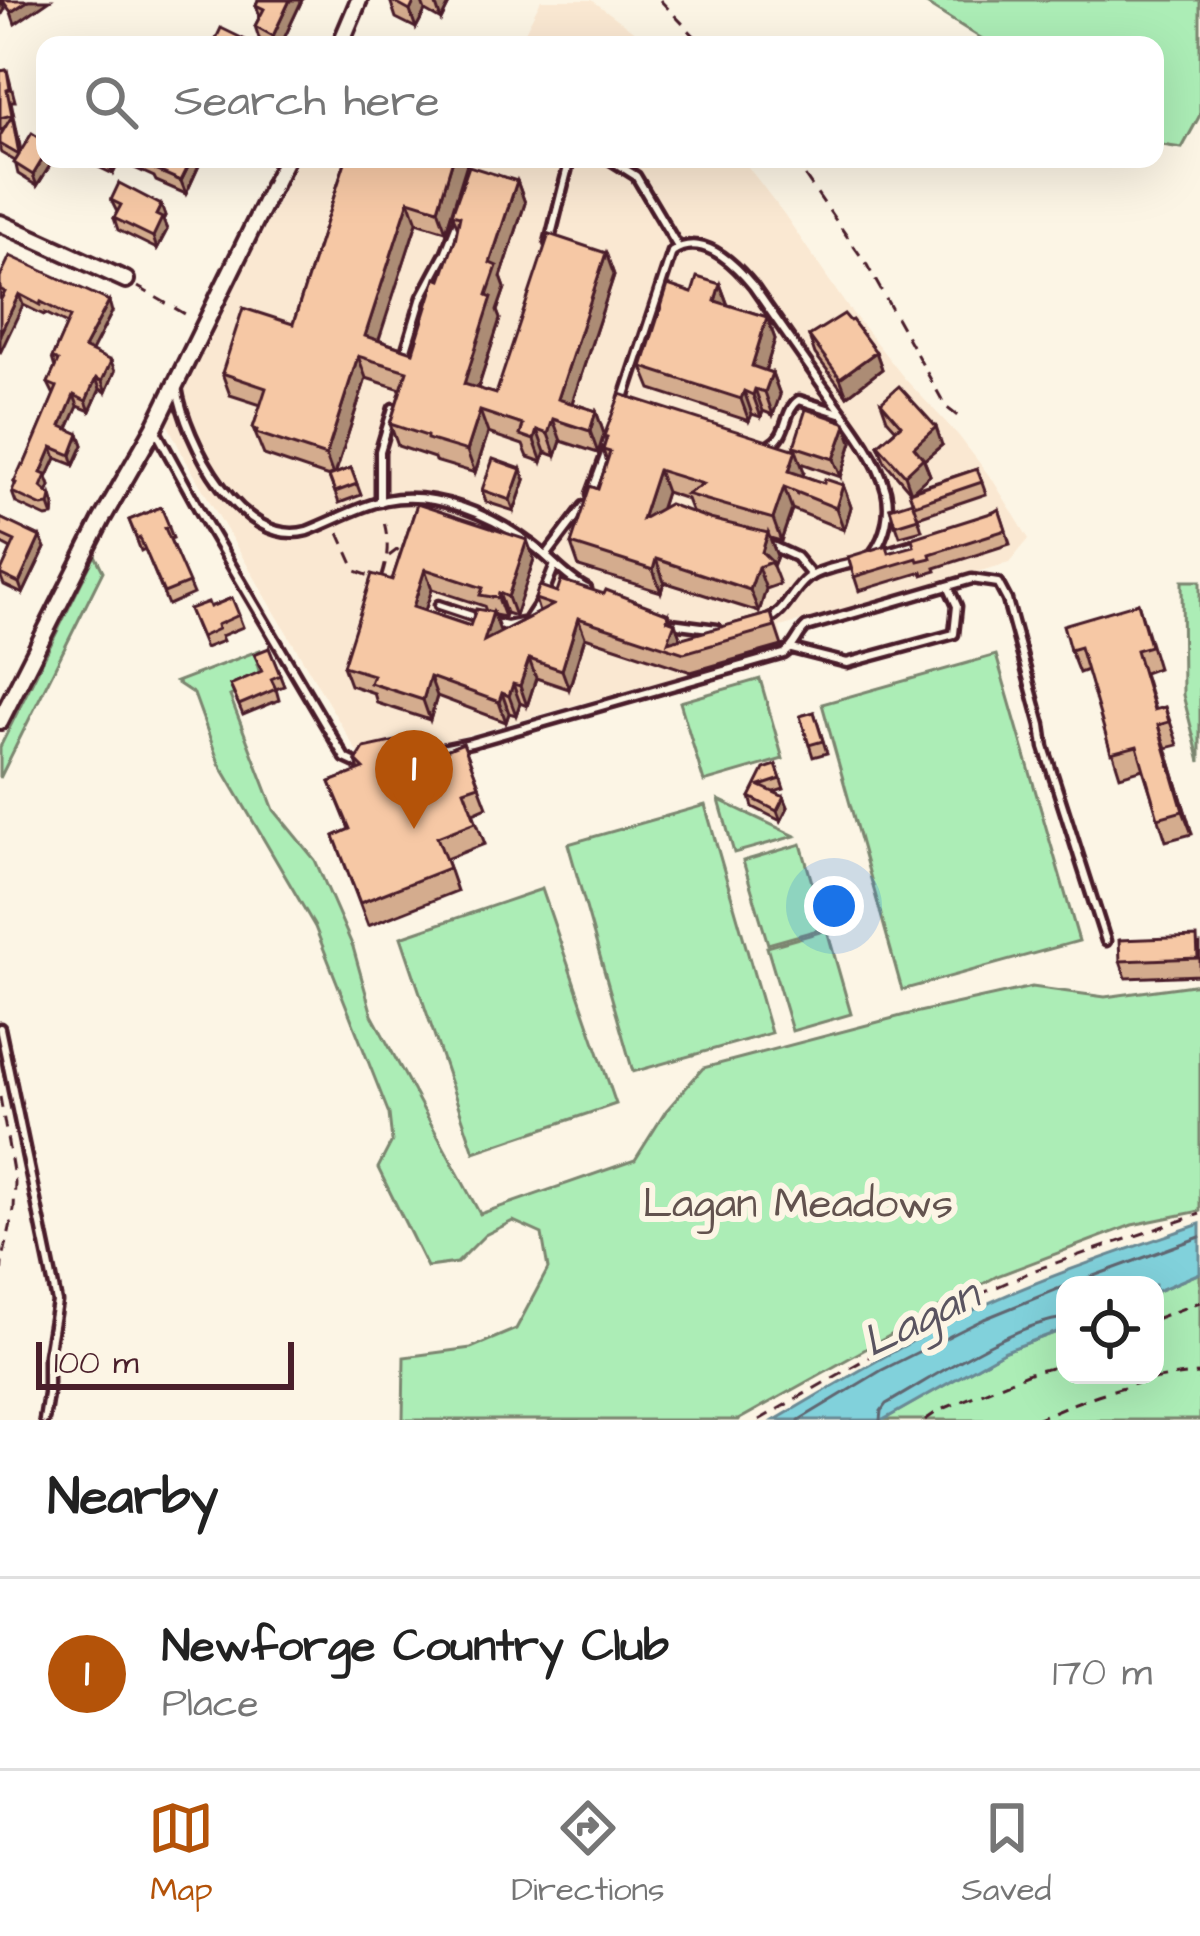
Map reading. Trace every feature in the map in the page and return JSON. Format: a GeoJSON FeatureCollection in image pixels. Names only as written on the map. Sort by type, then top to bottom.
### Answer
{"type":"FeatureCollection","features":[{"type":"Feature","properties":{"kind":"street"},"geometry":{"type":"LineString","coordinates":[[344,36],[358,0]]}},
{"type":"Feature","properties":{"kind":"street"},"geometry":{"type":"LineString","coordinates":[[0,721],[101,519],[177,383],[282,168]]}},
{"type":"Feature","properties":{"kind":"street"},"geometry":{"type":"LineString","coordinates":[[1,226],[126,280]]}},
{"type":"Feature","properties":{"kind":"lane"},"geometry":{"type":"LineString","coordinates":[[546,254],[568,168]]}},
{"type":"Feature","properties":{"kind":"lane"},"geometry":{"type":"LineString","coordinates":[[623,168],[636,176],[678,247]]}},
{"type":"Feature","properties":{"kind":"lane"},"geometry":{"type":"LineString","coordinates":[[403,359],[422,297],[463,208]]}},
{"type":"Feature","properties":{"kind":"lane"},"geometry":{"type":"LineString","coordinates":[[623,401],[672,252],[685,244],[704,246],[740,269],[874,464],[888,507],[884,532],[869,558]]}},
{"type":"Feature","properties":{"kind":"lane"},"geometry":{"type":"LineString","coordinates":[[177,383],[189,430],[211,472],[231,499],[273,531],[284,535],[307,532],[404,497],[449,504],[501,525],[546,556],[569,579],[596,593]]}},
{"type":"Feature","properties":{"kind":"lane"},"geometry":{"type":"LineString","coordinates":[[760,446],[781,439],[792,406],[799,400],[844,414]]}},
{"type":"Feature","properties":{"kind":"lane"},"geometry":{"type":"LineString","coordinates":[[380,502],[380,451],[393,409]]}},
{"type":"Feature","properties":{"kind":"lane"},"geometry":{"type":"LineString","coordinates":[[154,428],[345,758],[361,765]]}},
{"type":"Feature","properties":{"kind":"lane"},"geometry":{"type":"LineString","coordinates":[[546,556],[584,506],[608,448]]}},
{"type":"Feature","properties":{"kind":"lane"},"geometry":{"type":"LineString","coordinates":[[763,622],[782,610],[812,576],[933,538]]}},
{"type":"Feature","properties":{"kind":"lane"},"geometry":{"type":"LineString","coordinates":[[765,543],[796,556],[812,576]]}},
{"type":"Feature","properties":{"kind":"lane"},"geometry":{"type":"LineString","coordinates":[[439,605],[516,626],[527,622],[540,602],[555,565]]}},
{"type":"Feature","properties":{"kind":"lane"},"geometry":{"type":"LineString","coordinates":[[405,756],[471,743],[784,654],[806,627],[972,579],[998,583],[1007,600],[1044,747],[1106,941]]}},
{"type":"Feature","properties":{"kind":"lane"},"geometry":{"type":"LineString","coordinates":[[792,649],[847,663],[954,634],[957,606],[948,586]]}},
{"type":"Feature","properties":{"kind":"lane"},"geometry":{"type":"LineString","coordinates":[[671,622],[726,629]]}},
{"type":"Feature","properties":{"kind":"lane"},"geometry":{"type":"LineString","coordinates":[[0,1028],[58,1302],[48,1355],[44,1420]]}},
{"type":"Feature","properties":{"kind":"path"},"geometry":{"type":"LineString","coordinates":[[660,0],[694,36]]}},
{"type":"Feature","properties":{"kind":"path"},"geometry":{"type":"LineString","coordinates":[[799,168],[867,265],[946,407],[960,418]]}},
{"type":"Feature","properties":{"kind":"path"},"geometry":{"type":"LineString","coordinates":[[126,280],[206,326]]}},
{"type":"Feature","properties":{"kind":"path"},"geometry":{"type":"LineString","coordinates":[[338,530],[356,571],[380,580],[388,536],[380,502]]}},
{"type":"Feature","properties":{"kind":"path"},"geometry":{"type":"LineString","coordinates":[[387,556],[408,541]]}},
{"type":"Feature","properties":{"kind":"path"},"geometry":{"type":"LineString","coordinates":[[0,1097],[15,1183],[0,1295]]}},
{"type":"Feature","properties":{"kind":"path"},"geometry":{"type":"LineString","coordinates":[[759,1420],[972,1298],[1054,1263],[1200,1214]]}},
{"type":"Feature","properties":{"kind":"path"},"geometry":{"type":"LineString","coordinates":[[1164,1316],[1200,1302]]}},
{"type":"Feature","properties":{"kind":"path"},"geometry":{"type":"LineString","coordinates":[[925,1420],[1029,1373],[1056,1367]]}},
{"type":"Feature","properties":{"kind":"path"},"geometry":{"type":"LineString","coordinates":[[1034,1420],[1092,1396],[1200,1374]]}},
{"type":"Feature","properties":{"kind":"path"},"geometry":{"type":"LineString","coordinates":[[1053,1420],[1056,1410]]}},
{"type":"Feature","properties":{"kind":"shaded area"},"geometry":{"type":"Polygon","coordinates":[[[541,0],[592,0],[640,36],[523,36],[541,0]]]}},
{"type":"Feature","properties":{"kind":"shaded area"},"geometry":{"type":"Polygon","coordinates":[[[294,168],[749,168],[846,305],[994,482],[1029,539],[1009,563],[780,627],[784,647],[435,744],[357,752],[167,423],[294,168]]]}},
{"type":"Feature","properties":{"kind":"green space"},"geometry":{"type":"Polygon","coordinates":[[[920,0],[1200,0],[1200,115],[1182,148],[1164,145],[1164,36],[978,36],[920,0]]]}},
{"type":"Feature","properties":{"kind":"green space"},"geometry":{"type":"Polygon","coordinates":[[[95,555],[103,571],[0,778],[0,747],[95,555]]]}},
{"type":"Feature","properties":{"kind":"green space"},"geometry":{"type":"Polygon","coordinates":[[[1182,581],[1200,581],[1200,762],[1183,695],[1182,581]]]}},
{"type":"Feature","properties":{"kind":"green space","name":"Lagan Meadows"},"geometry":{"type":"Polygon","coordinates":[[[260,650],[264,661],[257,664],[260,674],[271,677],[230,696],[274,810],[315,860],[353,947],[372,1015],[480,1214],[635,1160],[666,1111],[703,1068],[1032,987],[1105,997],[1200,984],[1200,1211],[1132,1225],[997,1276],[738,1420],[403,1420],[404,1357],[471,1348],[516,1329],[548,1269],[542,1234],[513,1221],[485,1235],[457,1263],[427,1267],[378,1168],[392,1141],[389,1114],[315,927],[219,763],[194,694],[176,682],[260,650]]]}},
{"type":"Feature","properties":{"kind":"green space"},"geometry":{"type":"Polygon","coordinates":[[[996,655],[1079,941],[902,990],[822,704],[996,655]]]}},
{"type":"Feature","properties":{"kind":"green space"},"geometry":{"type":"Polygon","coordinates":[[[760,679],[783,759],[704,782],[680,702],[760,679]]]}},
{"type":"Feature","properties":{"kind":"green space"},"geometry":{"type":"Polygon","coordinates":[[[719,800],[795,836],[734,853],[719,800]]]}},
{"type":"Feature","properties":{"kind":"green space"},"geometry":{"type":"Polygon","coordinates":[[[705,805],[771,1033],[633,1072],[568,844],[705,805]]]}},
{"type":"Feature","properties":{"kind":"green space"},"geometry":{"type":"Polygon","coordinates":[[[801,844],[825,928],[768,944],[743,861],[801,844]]]}},
{"type":"Feature","properties":{"kind":"green space"},"geometry":{"type":"Polygon","coordinates":[[[542,889],[616,1104],[474,1152],[401,937],[542,889]]]}},
{"type":"Feature","properties":{"kind":"green space"},"geometry":{"type":"Polygon","coordinates":[[[827,930],[851,1014],[792,1031],[767,947],[827,930]]]}},
{"type":"Feature","properties":{"kind":"green space"},"geometry":{"type":"Polygon","coordinates":[[[1200,1273],[1200,1420],[883,1420],[1005,1351],[1056,1332],[1056,1384],[1164,1384],[1164,1288],[1200,1273]]]}},
{"type":"Feature","properties":{"kind":"water"},"geometry":{"type":"Polygon","coordinates":[[[1200,1224],[1200,1273],[1164,1288],[1164,1276],[1056,1276],[1056,1332],[1005,1351],[883,1420],[775,1420],[899,1348],[1059,1274],[1200,1224]]]}},
{"type":"Feature","properties":{"kind":"building"},"geometry":{"type":"Polygon","coordinates":[[[2,0],[29,0],[11,12],[2,0]]]}},
{"type":"Feature","properties":{"kind":"building"},"geometry":{"type":"Polygon","coordinates":[[[258,0],[290,0],[273,36],[255,26],[264,9],[256,5],[258,0]]]}},
{"type":"Feature","properties":{"kind":"building"},"geometry":{"type":"Polygon","coordinates":[[[390,0],[415,0],[410,11],[390,0]]]}},
{"type":"Feature","properties":{"kind":"building"},"geometry":{"type":"Polygon","coordinates":[[[7,70],[12,115],[0,118],[0,71],[7,70]]]}},
{"type":"Feature","properties":{"kind":"building"},"geometry":{"type":"Polygon","coordinates":[[[12,116],[19,154],[32,133],[36,135],[37,168],[33,175],[14,163],[19,155],[0,144],[12,116]]]}},
{"type":"Feature","properties":{"kind":"building"},"geometry":{"type":"Polygon","coordinates":[[[151,168],[188,168],[181,181],[151,168]]]}},
{"type":"Feature","properties":{"kind":"building"},"geometry":{"type":"Polygon","coordinates":[[[343,168],[450,168],[438,209],[409,200],[365,336],[413,352],[436,278],[441,280],[455,240],[460,216],[452,214],[468,168],[517,181],[490,263],[497,266],[487,295],[492,297],[464,384],[496,394],[549,234],[606,253],[558,399],[596,411],[590,431],[553,419],[548,434],[537,430],[534,440],[520,435],[523,425],[480,411],[467,451],[427,439],[390,424],[407,371],[358,356],[326,456],[256,433],[253,428],[266,388],[222,373],[243,308],[293,324],[343,168]]]}},
{"type":"Feature","properties":{"kind":"building"},"geometry":{"type":"Polygon","coordinates":[[[119,183],[161,205],[156,215],[162,218],[153,237],[114,218],[121,205],[111,200],[119,183]]]}},
{"type":"Feature","properties":{"kind":"building"},"geometry":{"type":"Polygon","coordinates":[[[10,256],[109,301],[84,348],[111,361],[102,381],[96,378],[86,401],[74,395],[61,426],[79,434],[71,455],[52,447],[41,473],[46,475],[41,487],[51,496],[49,505],[42,506],[12,492],[57,387],[48,383],[58,361],[52,358],[70,317],[19,294],[0,334],[0,301],[5,292],[0,289],[0,277],[10,256]]]}},
{"type":"Feature","properties":{"kind":"building"},"geometry":{"type":"Polygon","coordinates":[[[697,277],[720,284],[715,301],[767,317],[752,366],[772,373],[765,392],[744,391],[741,399],[642,367],[668,285],[692,293],[697,277]]]}},
{"type":"Feature","properties":{"kind":"building"},"geometry":{"type":"Polygon","coordinates":[[[844,314],[876,352],[840,378],[809,336],[844,314]]]}},
{"type":"Feature","properties":{"kind":"building"},"geometry":{"type":"Polygon","coordinates":[[[899,386],[936,427],[914,447],[923,458],[905,475],[878,445],[901,425],[881,402],[899,386]]]}},
{"type":"Feature","properties":{"kind":"building"},"geometry":{"type":"Polygon","coordinates":[[[620,394],[796,450],[789,471],[843,485],[836,508],[784,487],[773,519],[686,494],[703,484],[658,470],[642,519],[669,504],[768,533],[762,552],[772,562],[758,567],[750,590],[656,559],[653,570],[571,544],[590,486],[598,489],[610,452],[603,450],[604,436],[620,394]]]}},
{"type":"Feature","properties":{"kind":"building"},"geometry":{"type":"Polygon","coordinates":[[[806,409],[846,425],[834,459],[794,446],[806,409]]]}},
{"type":"Feature","properties":{"kind":"building"},"geometry":{"type":"Polygon","coordinates":[[[493,459],[521,469],[510,500],[482,490],[493,459]]]}},
{"type":"Feature","properties":{"kind":"building"},"geometry":{"type":"Polygon","coordinates":[[[351,468],[357,484],[335,492],[329,476],[351,468]]]}},
{"type":"Feature","properties":{"kind":"building"},"geometry":{"type":"Polygon","coordinates":[[[977,469],[982,482],[914,505],[909,492],[977,469]]]}},
{"type":"Feature","properties":{"kind":"building"},"geometry":{"type":"Polygon","coordinates":[[[912,501],[918,518],[895,525],[890,508],[912,501]]]}},
{"type":"Feature","properties":{"kind":"building"},"geometry":{"type":"Polygon","coordinates":[[[417,504],[527,540],[508,597],[480,595],[483,588],[425,569],[413,607],[470,626],[476,609],[493,612],[484,641],[553,605],[535,599],[538,589],[557,592],[561,580],[604,594],[606,590],[669,614],[667,620],[675,623],[668,642],[771,613],[775,627],[684,653],[578,618],[562,670],[529,659],[520,686],[513,684],[509,696],[502,693],[499,702],[430,677],[423,700],[370,683],[373,675],[343,666],[372,574],[392,580],[417,504]]]}},
{"type":"Feature","properties":{"kind":"building"},"geometry":{"type":"Polygon","coordinates":[[[161,507],[189,583],[164,593],[129,520],[161,507]]]}},
{"type":"Feature","properties":{"kind":"building"},"geometry":{"type":"Polygon","coordinates":[[[999,509],[1006,530],[930,554],[931,558],[854,577],[848,557],[887,545],[889,553],[914,546],[912,538],[999,509]]]}},
{"type":"Feature","properties":{"kind":"building"},"geometry":{"type":"Polygon","coordinates":[[[0,518],[40,537],[19,583],[0,574],[15,541],[0,534],[0,518]]]}},
{"type":"Feature","properties":{"kind":"building"},"geometry":{"type":"Polygon","coordinates":[[[232,598],[239,615],[201,637],[189,609],[232,598]]]}},
{"type":"Feature","properties":{"kind":"building"},"geometry":{"type":"Polygon","coordinates":[[[1138,603],[1150,646],[1136,650],[1154,710],[1165,707],[1169,722],[1158,725],[1183,811],[1158,818],[1137,746],[1111,753],[1080,647],[1070,650],[1063,625],[1138,603]]]}},
{"type":"Feature","properties":{"kind":"building"},"geometry":{"type":"Polygon","coordinates":[[[269,648],[280,675],[271,679],[276,689],[239,705],[230,685],[262,671],[254,654],[269,648]]]}},
{"type":"Feature","properties":{"kind":"building"},"geometry":{"type":"Polygon","coordinates":[[[814,712],[823,741],[809,745],[800,716],[814,712]]]}},
{"type":"Feature","properties":{"kind":"building"},"geometry":{"type":"Polygon","coordinates":[[[405,739],[415,763],[463,743],[479,785],[464,790],[476,822],[437,837],[449,868],[360,903],[334,836],[350,829],[330,782],[364,769],[356,761],[364,748],[405,739]]]}},
{"type":"Feature","properties":{"kind":"building"},"geometry":{"type":"Polygon","coordinates":[[[776,765],[781,779],[760,786],[784,797],[777,811],[750,797],[764,769],[776,765]]]}},
{"type":"Feature","properties":{"kind":"building"},"geometry":{"type":"Polygon","coordinates":[[[1197,937],[1198,958],[1120,961],[1119,940],[1197,937]]]}},
{"type":"Feature","properties":{"kind":"place","name":"Newforge Country Club"},"geometry":{"type":"Point","coordinates":[414,829]}},
{"type":"Feature","properties":{"kind":"water label","name":"Lagan"},"geometry":{"type":"Point","coordinates":[921,1319]}}]}
